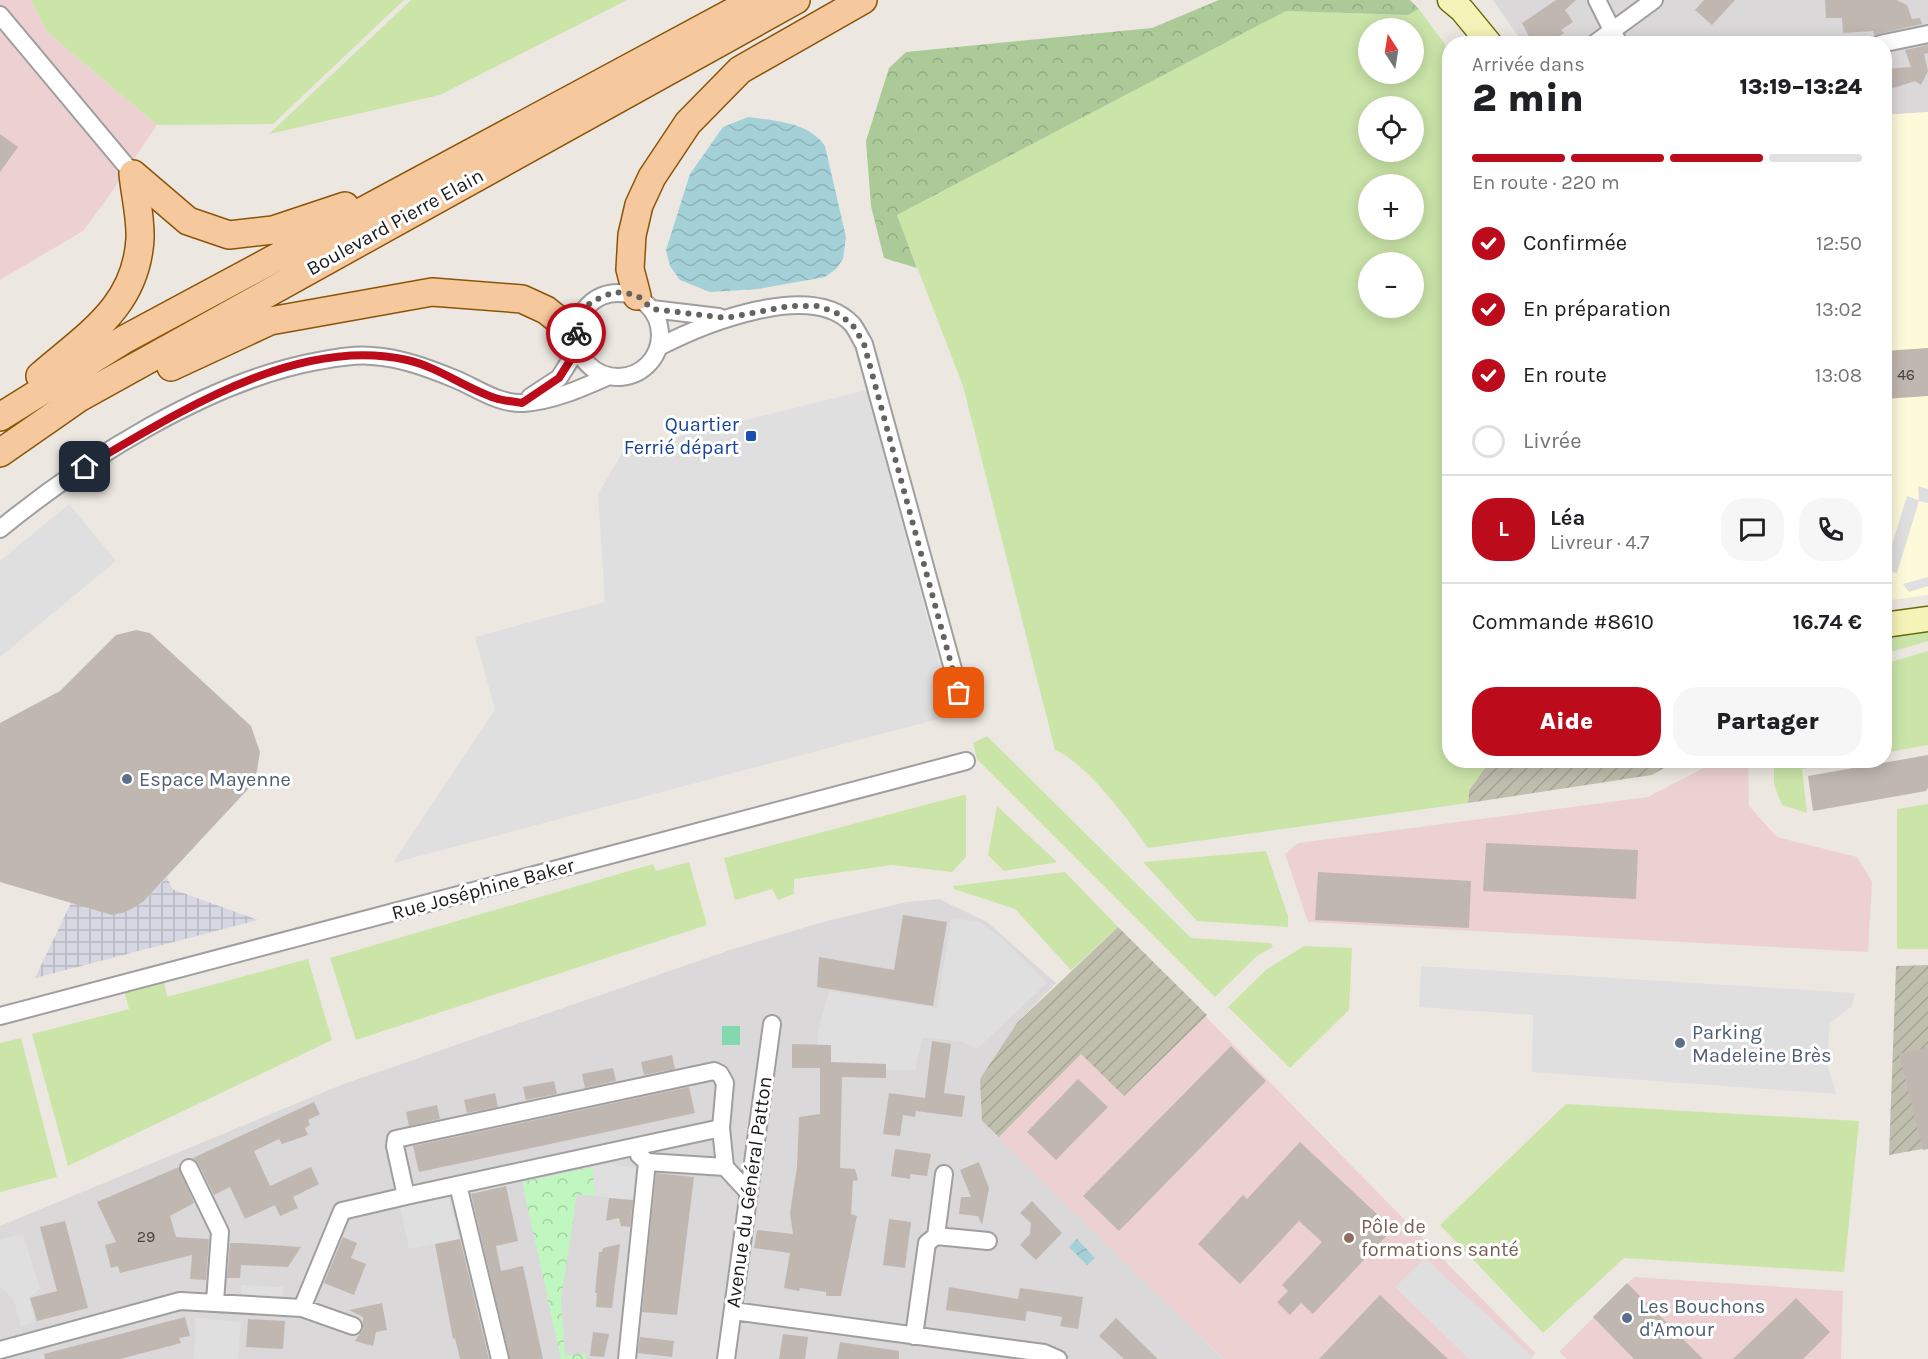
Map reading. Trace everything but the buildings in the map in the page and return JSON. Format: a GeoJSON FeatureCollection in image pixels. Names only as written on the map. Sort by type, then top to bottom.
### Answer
{"type":"FeatureCollection","features":[{"type":"Feature","properties":{"kind":"main road","name":"Boulevard Pierre Elain"},"geometry":{"type":"LineString","coordinates":[[0,417],[125,339],[755,0]]}},
{"type":"Feature","properties":{"kind":"main road","name":"Boulevard Pierre Elain"},"geometry":{"type":"LineString","coordinates":[[0,453],[79,398],[796,0]]}},
{"type":"Feature","properties":{"kind":"main road"},"geometry":{"type":"LineString","coordinates":[[645,303],[630,269],[632,235],[639,205],[652,177],[688,123],[740,70],[863,0]]}},
{"type":"Feature","properties":{"kind":"main road"},"geometry":{"type":"LineString","coordinates":[[133,174],[189,220],[229,235],[273,230],[418,181]]}},
{"type":"Feature","properties":{"kind":"main road"},"geometry":{"type":"LineString","coordinates":[[0,409],[100,325],[127,292],[135,270],[140,237],[133,174]]}},
{"type":"Feature","properties":{"kind":"main road"},"geometry":{"type":"LineString","coordinates":[[0,469],[101,406],[195,354],[270,321],[432,292],[522,299],[546,310],[577,341]]}},
{"type":"Feature","properties":{"kind":"street"},"geometry":{"type":"LineString","coordinates":[[1450,0],[1462,10],[1483,36]]}},
{"type":"Feature","properties":{"kind":"street"},"geometry":{"type":"LineString","coordinates":[[1597,0],[1614,36]]}},
{"type":"Feature","properties":{"kind":"street"},"geometry":{"type":"LineString","coordinates":[[1617,36],[1654,0]]}},
{"type":"Feature","properties":{"kind":"street"},"geometry":{"type":"LineString","coordinates":[[0,15],[133,174]]}},
{"type":"Feature","properties":{"kind":"street"},"geometry":{"type":"LineString","coordinates":[[1892,42],[1928,34]]}},
{"type":"Feature","properties":{"kind":"street"},"geometry":{"type":"LineString","coordinates":[[522,403],[559,378],[577,341],[583,311],[602,295],[620,292],[645,303],[726,318]]}},
{"type":"Feature","properties":{"kind":"street"},"geometry":{"type":"LineString","coordinates":[[0,530],[46,492],[75,473],[196,402],[283,368],[370,355],[408,360],[496,398],[522,403],[571,393],[609,376],[634,374],[645,368],[659,347],[661,334],[645,303]]}},
{"type":"Feature","properties":{"kind":"street"},"geometry":{"type":"LineString","coordinates":[[659,347],[689,331],[726,318],[790,306],[817,306],[835,312],[852,324],[864,344],[962,702]]}},
{"type":"Feature","properties":{"kind":"street"},"geometry":{"type":"LineString","coordinates":[[577,341],[590,366],[609,376]]}},
{"type":"Feature","properties":{"kind":"street"},"geometry":{"type":"LineString","coordinates":[[1892,624],[1928,619]]}},
{"type":"Feature","properties":{"kind":"street","name":"Rue Joséphine Baker"},"geometry":{"type":"LineString","coordinates":[[0,1016],[966,761]]}},
{"type":"Feature","properties":{"kind":"street","name":"Avenue du Général Patton"},"geometry":{"type":"LineString","coordinates":[[726,1359],[772,1024]]}},
{"type":"Feature","properties":{"kind":"street"},"geometry":{"type":"LineString","coordinates":[[406,1197],[395,1146],[396,1139],[714,1071],[720,1074],[725,1083],[722,1128],[725,1167],[749,1193]]}},
{"type":"Feature","properties":{"kind":"street"},"geometry":{"type":"LineString","coordinates":[[302,1308],[342,1211],[722,1128]]}},
{"type":"Feature","properties":{"kind":"street"},"geometry":{"type":"LineString","coordinates":[[632,1148],[647,1162],[725,1167]]}},
{"type":"Feature","properties":{"kind":"street"},"geometry":{"type":"LineString","coordinates":[[627,1359],[647,1162]]}},
{"type":"Feature","properties":{"kind":"street"},"geometry":{"type":"LineString","coordinates":[[189,1168],[220,1232],[215,1302]]}},
{"type":"Feature","properties":{"kind":"street"},"geometry":{"type":"LineString","coordinates":[[936,1236],[944,1174]]}},
{"type":"Feature","properties":{"kind":"street"},"geometry":{"type":"LineString","coordinates":[[458,1185],[500,1359]]}},
{"type":"Feature","properties":{"kind":"street"},"geometry":{"type":"LineString","coordinates":[[914,1336],[927,1243],[936,1236],[988,1241]]}},
{"type":"Feature","properties":{"kind":"street"},"geometry":{"type":"LineString","coordinates":[[0,1350],[180,1301],[302,1308],[353,1326]]}},
{"type":"Feature","properties":{"kind":"street"},"geometry":{"type":"LineString","coordinates":[[733,1311],[1044,1353],[1058,1359]]}},
{"type":"Feature","properties":{"kind":"shaded area"},"geometry":{"type":"Polygon","coordinates":[[[0,0],[31,0],[46,31],[157,125],[83,231],[0,280],[0,0]]]}},
{"type":"Feature","properties":{"kind":"shaded area"},"geometry":{"type":"Polygon","coordinates":[[[1493,0],[1928,0],[1928,112],[1892,114],[1892,36],[1518,36],[1493,0]]]}},
{"type":"Feature","properties":{"kind":"shaded area"},"geometry":{"type":"Polygon","coordinates":[[[1928,112],[1928,595],[1892,600],[1892,114],[1928,112]]]}},
{"type":"Feature","properties":{"kind":"shaded area"},"geometry":{"type":"Polygon","coordinates":[[[867,390],[953,715],[393,863],[495,710],[475,637],[605,602],[598,494],[624,450],[867,390]]]}},
{"type":"Feature","properties":{"kind":"shaded area"},"geometry":{"type":"Polygon","coordinates":[[[1918,486],[1928,489],[1928,503],[1919,501],[1897,573],[1892,572],[1892,544],[1907,496],[1919,500],[1918,486]]]}},
{"type":"Feature","properties":{"kind":"shaded area"},"geometry":{"type":"Polygon","coordinates":[[[69,504],[116,561],[0,657],[0,561],[69,504]]]}},
{"type":"Feature","properties":{"kind":"shaded area"},"geometry":{"type":"Polygon","coordinates":[[[1928,577],[1928,586],[1909,592],[1903,584],[1928,577]]]}},
{"type":"Feature","properties":{"kind":"shaded area"},"geometry":{"type":"Polygon","coordinates":[[[1485,768],[1664,768],[1652,775],[1468,803],[1469,790],[1485,768]]]}},
{"type":"Feature","properties":{"kind":"shaded area"},"geometry":{"type":"Polygon","coordinates":[[[1704,768],[1748,768],[1749,806],[1777,837],[1857,857],[1872,882],[1868,952],[1308,922],[1285,854],[1298,843],[1648,797],[1704,768]]]}},
{"type":"Feature","properties":{"kind":"shaded area"},"geometry":{"type":"Polygon","coordinates":[[[167,877],[172,889],[258,920],[35,978],[71,903],[126,912],[143,902],[167,877]]]}},
{"type":"Feature","properties":{"kind":"shaded area"},"geometry":{"type":"Polygon","coordinates":[[[939,899],[987,922],[1056,983],[1017,1023],[982,1121],[1223,1359],[0,1359],[0,1226],[341,1085],[733,949],[823,922],[907,902],[939,899]]]}},
{"type":"Feature","properties":{"kind":"shaded area"},"geometry":{"type":"Polygon","coordinates":[[[951,919],[979,921],[1004,940],[1047,983],[977,1049],[960,1041],[923,1038],[915,1070],[886,1070],[885,1064],[831,1062],[831,1045],[817,1045],[818,1031],[829,991],[937,1008],[951,919]]]}},
{"type":"Feature","properties":{"kind":"shaded area"},"geometry":{"type":"Polygon","coordinates":[[[1118,927],[1535,1353],[1531,1359],[1223,1359],[982,1121],[980,1079],[1017,1023],[1118,927]]]}},
{"type":"Feature","properties":{"kind":"shaded area"},"geometry":{"type":"Polygon","coordinates":[[[1118,927],[1207,1015],[1124,1096],[1081,1054],[999,1137],[982,1121],[980,1079],[1017,1023],[1118,927]]]}},
{"type":"Feature","properties":{"kind":"shaded area"},"geometry":{"type":"Polygon","coordinates":[[[1928,965],[1928,1148],[1889,1155],[1896,966],[1928,965]]]}},
{"type":"Feature","properties":{"kind":"shaded area","name":"Parking Madeleine Brès"},"geometry":{"type":"Polygon","coordinates":[[[1421,966],[1855,993],[1852,1006],[1830,1023],[1827,1063],[1836,1094],[1532,1072],[1533,1015],[1419,1007],[1421,966]]]}},
{"type":"Feature","properties":{"kind":"shaded area"},"geometry":{"type":"Polygon","coordinates":[[[609,1163],[635,1168],[634,1201],[595,1196],[593,1167],[609,1163]]]}},
{"type":"Feature","properties":{"kind":"shaded area"},"geometry":{"type":"Polygon","coordinates":[[[448,1195],[459,1239],[409,1249],[400,1208],[448,1195]]]}},
{"type":"Feature","properties":{"kind":"shaded area"},"geometry":{"type":"Polygon","coordinates":[[[23,1234],[40,1289],[29,1297],[35,1322],[21,1327],[14,1301],[0,1286],[0,1239],[23,1234]]]}},
{"type":"Feature","properties":{"kind":"shaded area"},"geometry":{"type":"Polygon","coordinates":[[[1425,1258],[1533,1357],[1530,1359],[1469,1359],[1395,1287],[1425,1258]]]}},
{"type":"Feature","properties":{"kind":"shaded area"},"geometry":{"type":"Polygon","coordinates":[[[1634,1277],[1843,1291],[1841,1359],[1567,1359],[1559,1352],[1634,1277]]]}},
{"type":"Feature","properties":{"kind":"shaded area"},"geometry":{"type":"Polygon","coordinates":[[[241,1285],[283,1287],[282,1300],[241,1297],[241,1285]]]}},
{"type":"Feature","properties":{"kind":"shaded area"},"geometry":{"type":"Polygon","coordinates":[[[195,1318],[241,1322],[238,1359],[194,1359],[195,1318]]]}},
{"type":"Feature","properties":{"kind":"green space"},"geometry":{"type":"Polygon","coordinates":[[[31,0],[404,0],[273,124],[157,125],[46,31],[31,0]]]}},
{"type":"Feature","properties":{"kind":"green space"},"geometry":{"type":"Polygon","coordinates":[[[411,0],[627,0],[440,95],[269,134],[411,0]]]}},
{"type":"Feature","properties":{"kind":"green space"},"geometry":{"type":"Polygon","coordinates":[[[1219,0],[1410,0],[1419,9],[1408,15],[1286,11],[897,215],[917,268],[884,258],[871,206],[866,141],[889,68],[906,52],[1152,28],[1219,0]]]}},
{"type":"Feature","properties":{"kind":"green space"},"geometry":{"type":"Polygon","coordinates":[[[1419,9],[1442,40],[1442,768],[1485,768],[1469,790],[1468,803],[1148,848],[1093,779],[1055,750],[963,386],[897,215],[1286,11],[1408,15],[1419,9]]]}},
{"type":"Feature","properties":{"kind":"green space"},"geometry":{"type":"Polygon","coordinates":[[[1928,624],[1928,641],[1892,652],[1892,633],[1928,624]]]}},
{"type":"Feature","properties":{"kind":"green space"},"geometry":{"type":"Polygon","coordinates":[[[1928,651],[1928,745],[1892,752],[1892,662],[1928,651]]]}},
{"type":"Feature","properties":{"kind":"green space"},"geometry":{"type":"Polygon","coordinates":[[[987,736],[1191,938],[1271,943],[1273,947],[1257,956],[1215,997],[977,759],[973,743],[987,736]]]}},
{"type":"Feature","properties":{"kind":"green space"},"geometry":{"type":"Polygon","coordinates":[[[1774,768],[1807,768],[1802,769],[1807,813],[1782,805],[1774,785],[1774,768]]]}},
{"type":"Feature","properties":{"kind":"green space"},"geometry":{"type":"Polygon","coordinates":[[[966,796],[966,857],[952,872],[892,865],[794,879],[794,894],[778,900],[772,889],[735,900],[724,858],[966,796]]]}},
{"type":"Feature","properties":{"kind":"green space"},"geometry":{"type":"Polygon","coordinates":[[[1928,804],[1928,949],[1897,949],[1897,809],[1928,804]]]}},
{"type":"Feature","properties":{"kind":"green space"},"geometry":{"type":"Polygon","coordinates":[[[997,806],[1057,862],[1004,871],[988,855],[997,806]]]}},
{"type":"Feature","properties":{"kind":"green space"},"geometry":{"type":"Polygon","coordinates":[[[1266,851],[1288,916],[1288,927],[1197,921],[1143,862],[1266,851]]]}},
{"type":"Feature","properties":{"kind":"green space"},"geometry":{"type":"Polygon","coordinates":[[[689,862],[707,925],[356,1040],[330,958],[653,864],[656,871],[689,862]]]}},
{"type":"Feature","properties":{"kind":"green space"},"geometry":{"type":"Polygon","coordinates":[[[1065,872],[1118,927],[1071,970],[1015,909],[954,889],[953,886],[1065,872]]]}},
{"type":"Feature","properties":{"kind":"green space"},"geometry":{"type":"Polygon","coordinates":[[[1304,946],[1352,948],[1349,1010],[1290,1068],[1228,1007],[1267,969],[1304,946]]]}},
{"type":"Feature","properties":{"kind":"green space"},"geometry":{"type":"Polygon","coordinates":[[[308,959],[332,1040],[68,1166],[32,1034],[129,1009],[124,991],[164,981],[167,997],[308,959]]]}},
{"type":"Feature","properties":{"kind":"green space"},"geometry":{"type":"Polygon","coordinates":[[[722,1026],[740,1026],[740,1045],[722,1045],[722,1026]]]}},
{"type":"Feature","properties":{"kind":"green space"},"geometry":{"type":"Polygon","coordinates":[[[21,1038],[57,1177],[0,1192],[0,1043],[21,1038]]]}},
{"type":"Feature","properties":{"kind":"green space"},"geometry":{"type":"Polygon","coordinates":[[[1566,1104],[1859,1121],[1844,1272],[1624,1258],[1543,1333],[1440,1225],[1566,1104]]]}},
{"type":"Feature","properties":{"kind":"green space"},"geometry":{"type":"Polygon","coordinates":[[[593,1167],[595,1196],[577,1194],[561,1300],[565,1356],[584,1353],[587,1359],[561,1359],[522,1182],[593,1167]]]}},
{"type":"Feature","properties":{"kind":"water"},"geometry":{"type":"Polygon","coordinates":[[[748,117],[801,127],[818,138],[825,146],[846,237],[843,259],[836,269],[825,277],[758,289],[710,292],[680,280],[670,266],[666,250],[690,174],[723,127],[748,117]]]}},
{"type":"Feature","properties":{"kind":"water"},"geometry":{"type":"Polygon","coordinates":[[[1077,1239],[1095,1258],[1087,1265],[1069,1247],[1077,1239]]]}},
{"type":"Feature","properties":{"kind":"way so far"},"geometry":{"type":"LineString","coordinates":[[576,333],[583,311],[591,302],[602,295],[614,292],[638,296],[652,309],[726,318],[790,306],[817,306],[835,312],[852,324],[864,344],[959,693]]}},
{"type":"Feature","properties":{"kind":"place","name":"Quartier Ferrié départ"},"geometry":{"type":"Point","coordinates":[751,436]}},
{"type":"Feature","properties":{"kind":"place","name":"Espace Mayenne"},"geometry":{"type":"Point","coordinates":[127,779]}},
{"type":"Feature","properties":{"kind":"place","name":"Parking Madeleine Brès"},"geometry":{"type":"Point","coordinates":[1680,1043]}},
{"type":"Feature","properties":{"kind":"place","name":"Pôle de formations santé"},"geometry":{"type":"Point","coordinates":[1349,1238]}},
{"type":"Feature","properties":{"kind":"place","name":"Les Bouchons d'Amour"},"geometry":{"type":"Point","coordinates":[1627,1318]}},
{"type":"Feature","properties":{"kind":"route"},"geometry":{"type":"LineString","coordinates":[[85,467],[196,402],[283,368],[332,359],[370,355],[408,360],[496,398],[522,403],[559,378],[578,348],[576,333]]}}]}
